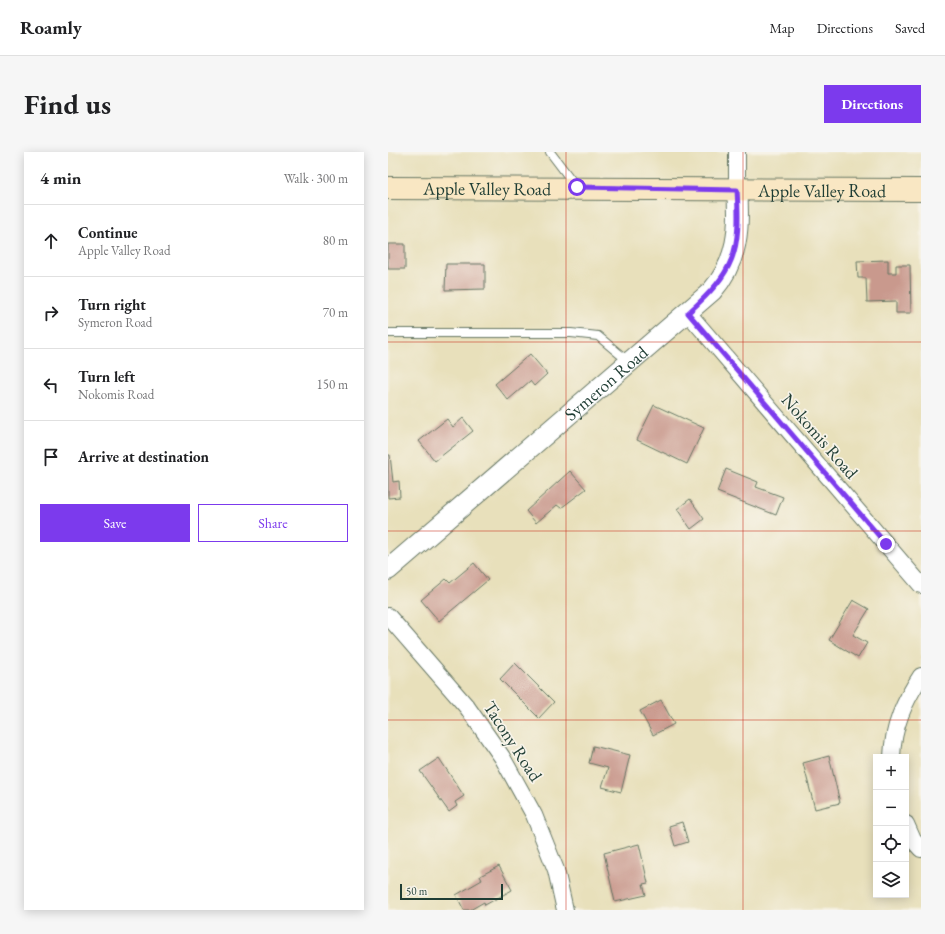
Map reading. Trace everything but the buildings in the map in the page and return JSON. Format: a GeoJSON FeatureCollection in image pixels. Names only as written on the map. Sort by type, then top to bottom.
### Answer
{"type":"FeatureCollection","features":[{"type":"Feature","properties":{"kind":"main road","name":"Apple Valley Road"},"geometry":{"type":"LineString","coordinates":[[388,188],[577,187],[737,190],[921,190]]}},
{"type":"Feature","properties":{"kind":"street","name":"Symeron Road"},"geometry":{"type":"LineString","coordinates":[[388,570],[712,291],[729,266],[735,251],[738,234],[737,152]]}},
{"type":"Feature","properties":{"kind":"street","name":"Nokomis Road"},"geometry":{"type":"LineString","coordinates":[[688,313],[921,585]]}},
{"type":"Feature","properties":{"kind":"street","name":"Tacony Road"},"geometry":{"type":"LineString","coordinates":[[388,616],[467,708],[502,757],[534,815],[556,870],[565,910]]}},
{"type":"Feature","properties":{"kind":"street"},"geometry":{"type":"LineString","coordinates":[[892,754],[893,741],[906,700],[921,676]]}},
{"type":"Feature","properties":{"kind":"street"},"geometry":{"type":"LineString","coordinates":[[907,826],[913,840],[921,848]]}},
{"type":"Feature","properties":{"kind":"lane"},"geometry":{"type":"LineString","coordinates":[[550,152],[577,187]]}},
{"type":"Feature","properties":{"kind":"lane"},"geometry":{"type":"LineString","coordinates":[[388,333],[570,333],[598,336],[630,363]]}},
{"type":"Feature","properties":{"kind":"route"},"geometry":{"type":"LineString","coordinates":[[577,187],[737,190],[739,217],[735,251],[720,282],[688,313],[886,544]]}}]}
